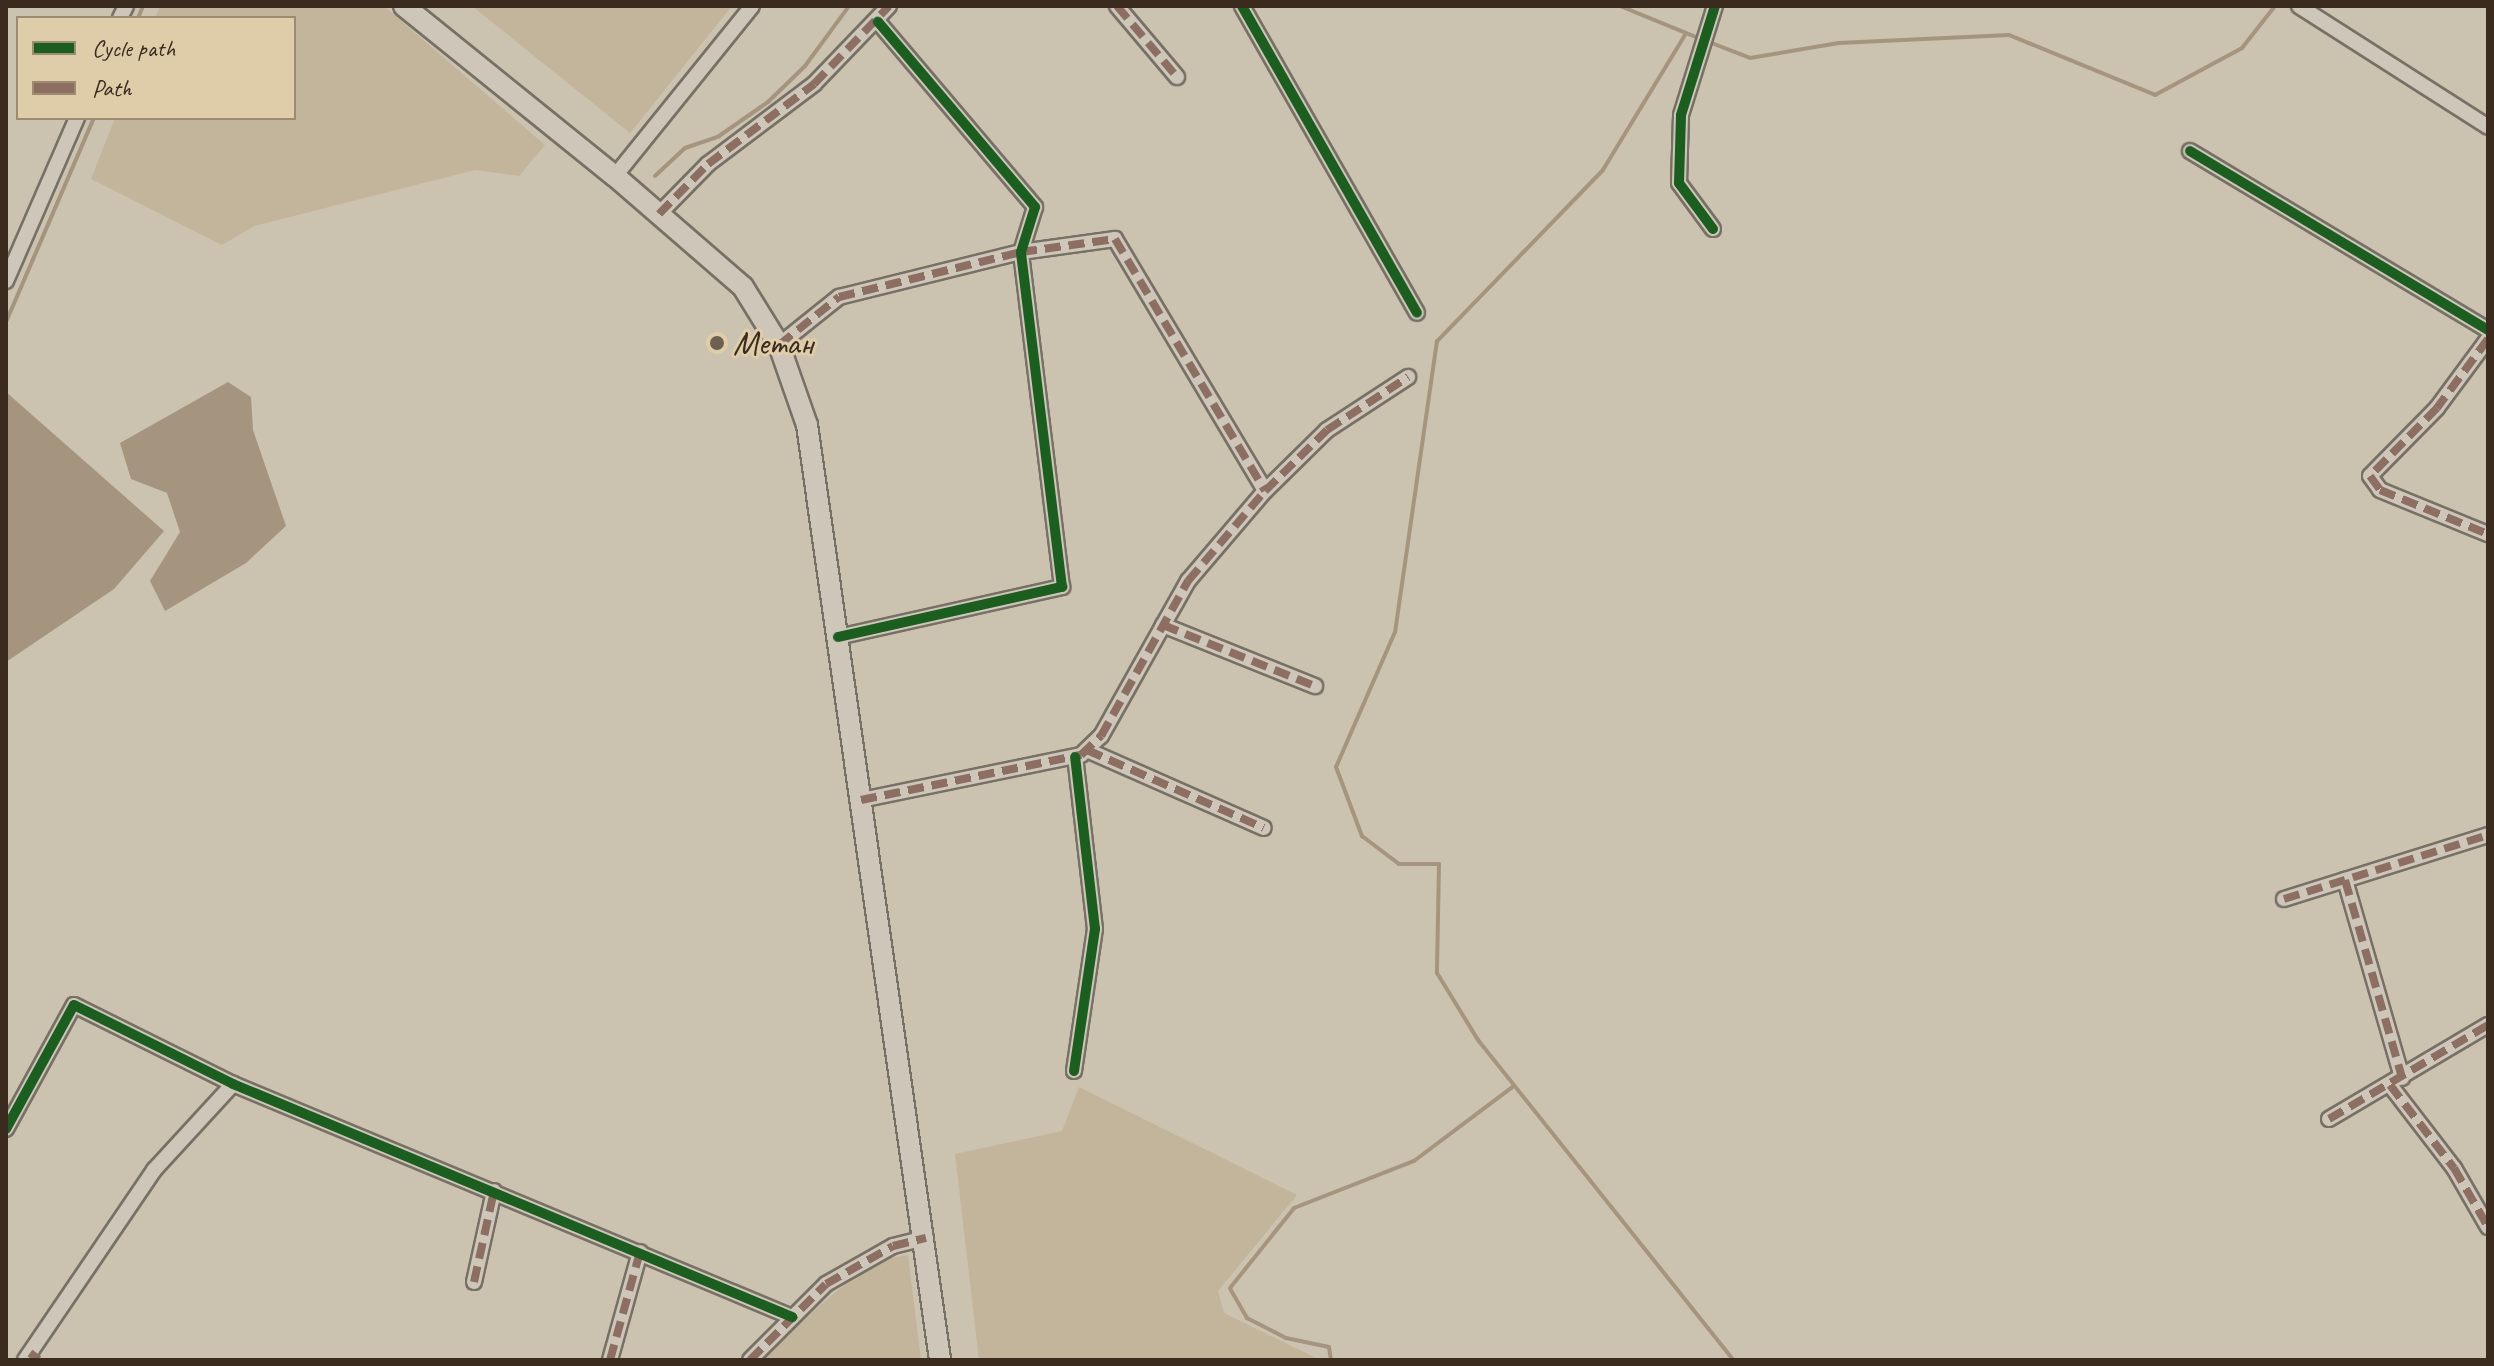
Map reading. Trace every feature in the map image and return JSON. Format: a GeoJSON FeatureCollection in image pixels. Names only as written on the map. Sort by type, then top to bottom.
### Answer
{"type":"FeatureCollection","features":[{"type":"Feature","properties":{"kind":"main road"},"geometry":{"type":"LineString","coordinates":[[404,6],[615,176],[743,287],[779,345],[807,425],[926,1238],[940,1360]]}},
{"type":"Feature","properties":{"kind":"street"},"geometry":{"type":"LineString","coordinates":[[615,176],[752,6]]}},
{"type":"Feature","properties":{"kind":"street"},"geometry":{"type":"LineString","coordinates":[[659,214],[708,164],[814,84],[878,22],[889,6]]}},
{"type":"Feature","properties":{"kind":"street"},"geometry":{"type":"LineString","coordinates":[[1117,6],[1177,77]]}},
{"type":"Feature","properties":{"kind":"street"},"geometry":{"type":"LineString","coordinates":[[1242,6],[1417,313]]}},
{"type":"Feature","properties":{"kind":"street"},"geometry":{"type":"LineString","coordinates":[[1713,229],[1679,183],[1681,115],[1715,6]]}},
{"type":"Feature","properties":{"kind":"street"},"geometry":{"type":"LineString","coordinates":[[2299,6],[2488,127]]}},
{"type":"Feature","properties":{"kind":"street"},"geometry":{"type":"LineString","coordinates":[[838,637],[1062,587],[1021,252],[1035,207],[878,22]]}},
{"type":"Feature","properties":{"kind":"street"},"geometry":{"type":"LineString","coordinates":[[6,281],[76,120]]}},
{"type":"Feature","properties":{"kind":"street"},"geometry":{"type":"LineString","coordinates":[[2190,151],[2488,330]]}},
{"type":"Feature","properties":{"kind":"street"},"geometry":{"type":"LineString","coordinates":[[779,345],[839,297],[1021,252],[1115,239],[1265,491]]}},
{"type":"Feature","properties":{"kind":"street"},"geometry":{"type":"LineString","coordinates":[[2488,339],[2437,408],[2370,476],[2380,490],[2488,534]]}},
{"type":"Feature","properties":{"kind":"street"},"geometry":{"type":"LineString","coordinates":[[861,800],[1081,753],[1101,736],[1188,581],[1265,491],[1327,430],[1408,377]]}},
{"type":"Feature","properties":{"kind":"street"},"geometry":{"type":"LineString","coordinates":[[1163,625],[1315,686]]}},
{"type":"Feature","properties":{"kind":"street"},"geometry":{"type":"LineString","coordinates":[[1081,753],[1264,828]]}},
{"type":"Feature","properties":{"kind":"street"},"geometry":{"type":"LineString","coordinates":[[1074,1071],[1095,929],[1081,753]]}},
{"type":"Feature","properties":{"kind":"street"},"geometry":{"type":"LineString","coordinates":[[2284,899],[2488,835]]}},
{"type":"Feature","properties":{"kind":"street"},"geometry":{"type":"LineString","coordinates":[[2345,880],[2396,1081],[2454,1168],[2488,1227]]}},
{"type":"Feature","properties":{"kind":"street"},"geometry":{"type":"LineString","coordinates":[[6,1129],[74,1005],[233,1084],[792,1317]]}},
{"type":"Feature","properties":{"kind":"street"},"geometry":{"type":"LineString","coordinates":[[2329,1119],[2488,1025]]}},
{"type":"Feature","properties":{"kind":"street"},"geometry":{"type":"LineString","coordinates":[[31,1358],[154,1170],[233,1084]]}},
{"type":"Feature","properties":{"kind":"street"},"geometry":{"type":"LineString","coordinates":[[474,1282],[494,1191]]}},
{"type":"Feature","properties":{"kind":"street"},"geometry":{"type":"LineString","coordinates":[[750,1360],[826,1284],[893,1246],[926,1238]]}},
{"type":"Feature","properties":{"kind":"street"},"geometry":{"type":"LineString","coordinates":[[610,1360],[640,1252]]}},
{"type":"Feature","properties":{"kind":"shaded area"},"geometry":{"type":"Polygon","coordinates":[[[160,6],[384,6],[545,145],[519,176],[475,170],[254,226],[222,245],[91,179],[114,120],[296,120],[296,16],[156,16],[160,6]]]}},
{"type":"Feature","properties":{"kind":"shaded area"},"geometry":{"type":"Polygon","coordinates":[[[472,6],[732,6],[630,133],[472,6]]]}},
{"type":"Feature","properties":{"kind":"shaded area"},"geometry":{"type":"Polygon","coordinates":[[[228,382],[251,397],[253,430],[286,526],[246,563],[165,611],[150,581],[180,532],[167,493],[131,479],[120,443],[228,382]]]}},
{"type":"Feature","properties":{"kind":"shaded area"},"geometry":{"type":"Polygon","coordinates":[[[6,392],[164,531],[114,589],[6,662],[6,392]]]}},
{"type":"Feature","properties":{"kind":"shaded area"},"geometry":{"type":"Polygon","coordinates":[[[1079,1087],[1297,1195],[1218,1291],[1224,1313],[1320,1360],[979,1360],[955,1154],[1062,1131],[1079,1087]]]}},
{"type":"Feature","properties":{"kind":"shaded area"},"geometry":{"type":"Polygon","coordinates":[[[908,1255],[921,1360],[758,1360],[840,1288],[890,1258],[908,1255]]]}},
{"type":"Feature","properties":{"kind":"waterway"},"geometry":{"type":"LineString","coordinates":[[139,16],[143,6]]}},
{"type":"Feature","properties":{"kind":"waterway"},"geometry":{"type":"LineString","coordinates":[[655,176],[685,148],[719,136],[768,102],[805,66],[849,6]]}},
{"type":"Feature","properties":{"kind":"waterway"},"geometry":{"type":"LineString","coordinates":[[1620,6],[1701,39]]}},
{"type":"Feature","properties":{"kind":"waterway"},"geometry":{"type":"LineString","coordinates":[[1709,42],[1750,58],[1839,43],[2009,35],[2155,95],[2242,48],[2275,6]]}},
{"type":"Feature","properties":{"kind":"waterway"},"geometry":{"type":"LineString","coordinates":[[1685,35],[1603,170],[1437,341],[1395,632],[1336,767],[1362,836],[1399,864],[1439,864],[1437,973],[1478,1040],[1733,1360]]}},
{"type":"Feature","properties":{"kind":"waterway"},"geometry":{"type":"LineString","coordinates":[[6,322],[93,120]]}},
{"type":"Feature","properties":{"kind":"waterway"},"geometry":{"type":"LineString","coordinates":[[1331,1360],[1329,1347],[1286,1338],[1247,1318],[1230,1288],[1294,1208],[1414,1161],[1514,1086]]}},
{"type":"Feature","properties":{"kind":"marked path"},"geometry":{"type":"LineString","coordinates":[[659,214],[708,164],[814,84],[889,6]]}},
{"type":"Feature","properties":{"kind":"marked path"},"geometry":{"type":"LineString","coordinates":[[1117,6],[1177,77]]}},
{"type":"Feature","properties":{"kind":"marked path"},"geometry":{"type":"LineString","coordinates":[[779,345],[839,297],[1021,252],[1115,239],[1265,491]]}},
{"type":"Feature","properties":{"kind":"marked path"},"geometry":{"type":"LineString","coordinates":[[2488,339],[2437,408],[2370,476],[2380,490],[2488,534]]}},
{"type":"Feature","properties":{"kind":"marked path"},"geometry":{"type":"LineString","coordinates":[[861,800],[1081,755],[1101,736],[1188,581],[1265,491],[1327,430],[1408,377]]}},
{"type":"Feature","properties":{"kind":"marked path"},"geometry":{"type":"LineString","coordinates":[[1163,625],[1315,686]]}},
{"type":"Feature","properties":{"kind":"marked path"},"geometry":{"type":"LineString","coordinates":[[1087,750],[1264,828]]}},
{"type":"Feature","properties":{"kind":"marked path"},"geometry":{"type":"LineString","coordinates":[[2284,899],[2488,835]]}},
{"type":"Feature","properties":{"kind":"marked path"},"geometry":{"type":"LineString","coordinates":[[2345,880],[2402,1078]]}},
{"type":"Feature","properties":{"kind":"marked path"},"geometry":{"type":"LineString","coordinates":[[2329,1119],[2488,1025]]}},
{"type":"Feature","properties":{"kind":"marked path"},"geometry":{"type":"LineString","coordinates":[[2390,1085],[2454,1168],[2488,1227]]}},
{"type":"Feature","properties":{"kind":"marked path"},"geometry":{"type":"LineString","coordinates":[[474,1282],[494,1191]]}},
{"type":"Feature","properties":{"kind":"marked path"},"geometry":{"type":"LineString","coordinates":[[750,1360],[826,1284],[893,1246],[926,1238]]}},
{"type":"Feature","properties":{"kind":"marked path"},"geometry":{"type":"LineString","coordinates":[[610,1360],[640,1252]]}},
{"type":"Feature","properties":{"kind":"marked path"},"geometry":{"type":"LineString","coordinates":[[30,1353],[39,1360]]}},
{"type":"Feature","properties":{"kind":"cycle path"},"geometry":{"type":"LineString","coordinates":[[1242,6],[1417,313]]}},
{"type":"Feature","properties":{"kind":"cycle path"},"geometry":{"type":"LineString","coordinates":[[1713,229],[1679,183],[1681,115],[1715,6]]}},
{"type":"Feature","properties":{"kind":"cycle path"},"geometry":{"type":"LineString","coordinates":[[838,637],[1062,587],[1021,252],[1035,207],[878,22]]}},
{"type":"Feature","properties":{"kind":"cycle path"},"geometry":{"type":"LineString","coordinates":[[2190,151],[2488,330]]}},
{"type":"Feature","properties":{"kind":"cycle path"},"geometry":{"type":"LineString","coordinates":[[1074,1071],[1095,929],[1075,757]]}},
{"type":"Feature","properties":{"kind":"cycle path"},"geometry":{"type":"LineString","coordinates":[[6,1129],[74,1005],[233,1084],[792,1317]]}},
{"type":"Feature","properties":{"kind":"place","name":"Метан"},"geometry":{"type":"Point","coordinates":[717,343]}}]}
